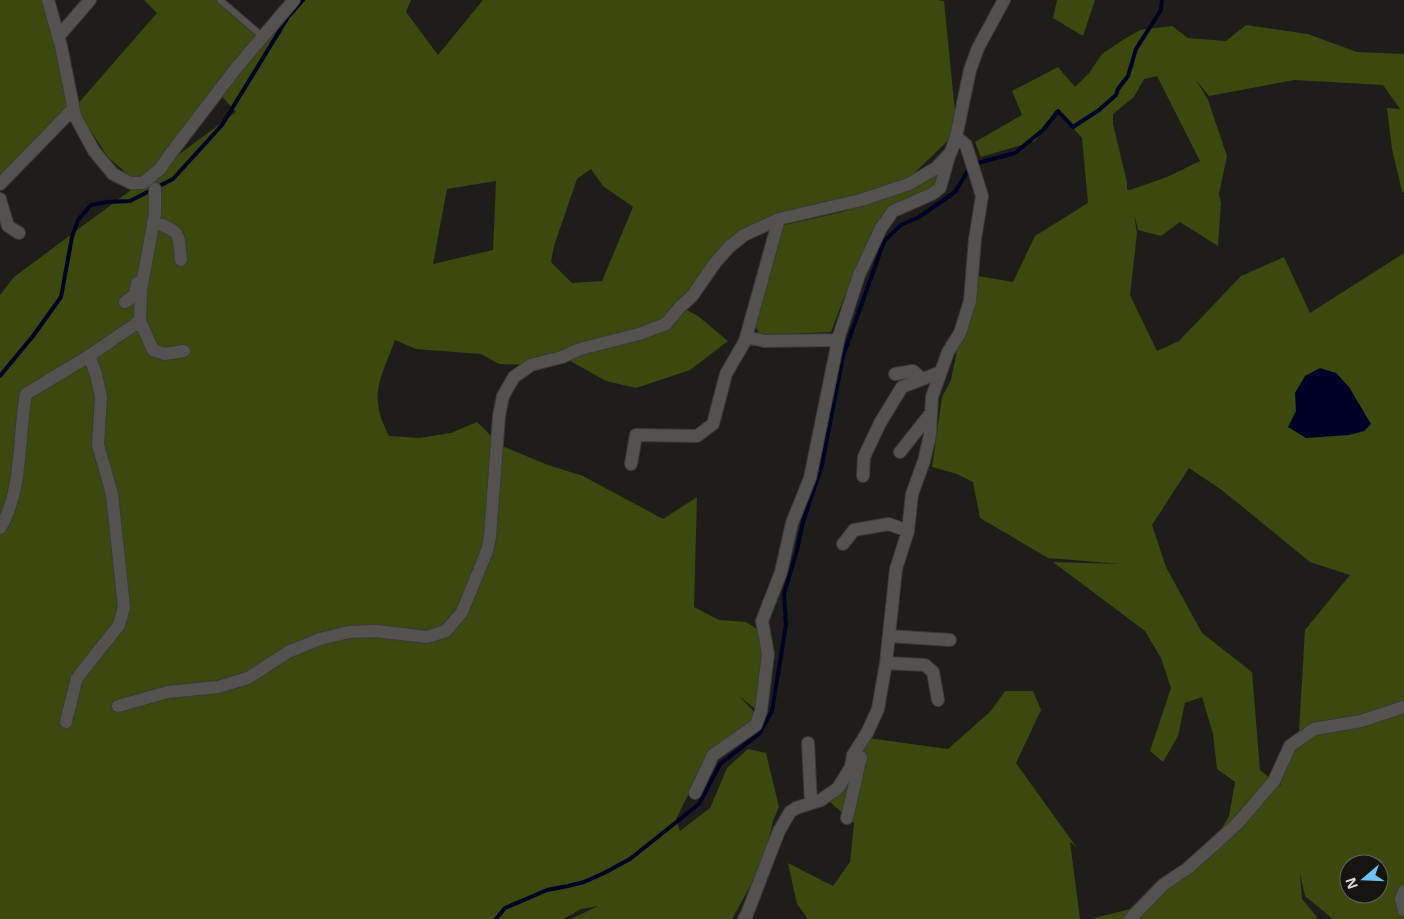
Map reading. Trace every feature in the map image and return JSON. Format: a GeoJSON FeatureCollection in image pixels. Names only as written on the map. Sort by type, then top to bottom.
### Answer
{"type":"FeatureCollection","features":[{"type":"Feature","properties":{"kind":"street"},"geometry":{"type":"LineString","coordinates":[[48,0],[58,37],[72,110],[94,151],[113,174],[131,183],[143,183],[160,169],[237,67],[294,0]]}},
{"type":"Feature","properties":{"kind":"street"},"geometry":{"type":"LineString","coordinates":[[58,37],[90,0]]}},
{"type":"Feature","properties":{"kind":"street"},"geometry":{"type":"LineString","coordinates":[[694,793],[713,754],[756,725],[761,711],[768,654],[762,621],[781,572],[792,523],[810,478],[838,340],[859,275],[881,228],[893,211],[932,194],[940,188],[956,137],[970,70],[978,48],[1004,0]]}},
{"type":"Feature","properties":{"kind":"street"},"geometry":{"type":"LineString","coordinates":[[0,184],[72,110]]}},
{"type":"Feature","properties":{"kind":"street"},"geometry":{"type":"LineString","coordinates":[[744,919],[782,824],[790,812],[821,800],[838,788],[851,767],[853,755],[867,733],[878,710],[886,663],[896,569],[908,531],[912,494],[924,461],[930,435],[932,396],[948,352],[960,333],[970,301],[975,239],[982,196],[966,145],[956,137]]}},
{"type":"Feature","properties":{"kind":"street"},"geometry":{"type":"LineString","coordinates":[[118,706],[168,692],[218,687],[248,678],[288,652],[320,639],[349,632],[376,631],[427,637],[446,631],[462,612],[487,551],[490,537],[499,416],[503,396],[514,377],[531,365],[562,357],[580,349],[639,334],[666,324],[692,296],[715,263],[729,247],[744,235],[780,219],[861,200],[910,184],[936,168],[950,152]]}},
{"type":"Feature","properties":{"kind":"street"},"geometry":{"type":"LineString","coordinates":[[155,189],[153,222],[141,290],[140,321],[153,350],[165,354],[184,351]]}},
{"type":"Feature","properties":{"kind":"street"},"geometry":{"type":"LineString","coordinates":[[0,199],[8,226],[19,233]]}},
{"type":"Feature","properties":{"kind":"street"},"geometry":{"type":"LineString","coordinates":[[631,464],[636,435],[697,436],[713,424],[726,374],[747,337],[780,219]]}},
{"type":"Feature","properties":{"kind":"street"},"geometry":{"type":"LineString","coordinates":[[153,222],[172,228],[176,232],[181,260]]}},
{"type":"Feature","properties":{"kind":"street"},"geometry":{"type":"LineString","coordinates":[[125,302],[135,295],[143,258],[148,256]]}},
{"type":"Feature","properties":{"kind":"street"},"geometry":{"type":"LineString","coordinates":[[0,528],[15,494],[22,415],[26,394],[89,356],[140,321]]}},
{"type":"Feature","properties":{"kind":"street"},"geometry":{"type":"LineString","coordinates":[[747,337],[764,341],[838,340]]}},
{"type":"Feature","properties":{"kind":"street"},"geometry":{"type":"LineString","coordinates":[[66,722],[77,678],[119,625],[124,607],[112,494],[98,444],[100,397],[96,374],[89,356]]}},
{"type":"Feature","properties":{"kind":"street"},"geometry":{"type":"LineString","coordinates":[[895,374],[913,371],[922,379]]}},
{"type":"Feature","properties":{"kind":"street"},"geometry":{"type":"LineString","coordinates":[[863,476],[864,457],[884,415],[902,387],[941,372]]}},
{"type":"Feature","properties":{"kind":"street"},"geometry":{"type":"LineString","coordinates":[[900,452],[931,413]]}},
{"type":"Feature","properties":{"kind":"street"},"geometry":{"type":"LineString","coordinates":[[843,544],[854,530],[889,524],[908,531]]}},
{"type":"Feature","properties":{"kind":"street"},"geometry":{"type":"LineString","coordinates":[[889,636],[950,640]]}},
{"type":"Feature","properties":{"kind":"street"},"geometry":{"type":"LineString","coordinates":[[886,663],[925,665],[933,672],[938,700]]}},
{"type":"Feature","properties":{"kind":"street"},"geometry":{"type":"LineString","coordinates":[[1130,919],[1164,884],[1187,868],[1237,824],[1274,782],[1290,746],[1314,729],[1361,721],[1404,707]]}},
{"type":"Feature","properties":{"kind":"street"},"geometry":{"type":"LineString","coordinates":[[848,818],[867,733]]}},
{"type":"Feature","properties":{"kind":"street"},"geometry":{"type":"LineString","coordinates":[[808,743],[811,803]]}},
{"type":"Feature","properties":{"kind":"street"},"geometry":{"type":"LineString","coordinates":[[1404,891],[1401,899],[1404,910]]}},
{"type":"Feature","properties":{"kind":"lane"},"geometry":{"type":"LineString","coordinates":[[220,0],[263,38]]}},
{"type":"Feature","properties":{"kind":"green space"},"geometry":{"type":"Polygon","coordinates":[[[0,0],[46,0],[72,110],[0,184],[0,0]]]}},
{"type":"Feature","properties":{"kind":"green space"},"geometry":{"type":"Polygon","coordinates":[[[144,0],[217,0],[263,37],[295,0],[411,0],[406,12],[438,55],[483,0],[944,1],[957,132],[906,181],[763,220],[681,307],[698,316],[728,341],[690,370],[636,388],[606,381],[563,357],[531,365],[499,364],[481,354],[416,349],[395,340],[378,388],[379,409],[389,436],[419,438],[451,433],[477,422],[497,444],[548,465],[583,476],[663,519],[697,497],[694,607],[719,620],[746,622],[757,629],[765,651],[758,711],[739,696],[758,716],[710,751],[676,819],[680,831],[710,808],[727,768],[748,749],[766,753],[779,807],[773,821],[766,851],[752,883],[732,919],[571,919],[598,906],[581,909],[563,919],[0,919],[0,295],[14,277],[236,112],[218,92],[180,141],[144,178],[134,180],[108,157],[75,107],[157,13],[144,0]],[[591,169],[577,179],[554,246],[551,262],[572,283],[602,281],[633,207],[603,186],[591,169]],[[496,181],[447,189],[433,264],[493,250],[496,181]]]}},
{"type":"Feature","properties":{"kind":"green space"},"geometry":{"type":"Polygon","coordinates":[[[1057,0],[1095,0],[1083,36],[1053,18],[1057,0]]]}},
{"type":"Feature","properties":{"kind":"green space"},"geometry":{"type":"Polygon","coordinates":[[[1246,25],[1308,34],[1357,52],[1404,54],[1404,193],[1392,149],[1387,108],[1400,109],[1383,85],[1294,80],[1209,96],[1196,80],[1208,100],[1227,156],[1219,194],[1221,203],[1218,246],[1180,222],[1161,236],[1138,230],[1134,213],[1137,234],[1130,295],[1157,351],[1179,341],[1241,276],[1284,257],[1310,313],[1404,253],[1404,919],[1333,919],[1305,896],[1300,873],[1302,899],[1317,917],[1315,919],[1091,919],[1142,906],[1211,847],[1229,816],[1235,782],[1217,769],[1213,734],[1202,697],[1185,703],[1178,736],[1163,762],[1150,751],[1171,688],[1161,658],[1145,631],[1053,562],[1121,564],[1048,558],[980,518],[973,482],[957,474],[932,467],[942,397],[951,380],[972,275],[1013,282],[1035,236],[1088,203],[1082,138],[1058,111],[1035,141],[981,157],[975,142],[1022,115],[1012,91],[1058,67],[1075,87],[1089,73],[1102,54],[1140,30],[1172,26],[1188,38],[1226,41],[1246,25]],[[1157,76],[1144,79],[1134,97],[1113,114],[1113,124],[1127,182],[1127,190],[1167,177],[1200,161],[1157,76]],[[1189,468],[1152,525],[1166,567],[1202,633],[1252,672],[1260,770],[1280,786],[1299,730],[1305,630],[1350,575],[1310,562],[1223,491],[1189,468]]]}},
{"type":"Feature","properties":{"kind":"green space"},"geometry":{"type":"Polygon","coordinates":[[[945,167],[932,194],[890,209],[851,279],[831,332],[760,335],[753,322],[780,226],[842,212],[945,167]]]}},
{"type":"Feature","properties":{"kind":"green space"},"geometry":{"type":"Polygon","coordinates":[[[1005,691],[1033,691],[1041,710],[1016,763],[1077,848],[1070,842],[1080,919],[808,919],[797,904],[788,863],[833,886],[850,862],[854,823],[830,802],[868,738],[948,749],[991,711],[1005,691]]]}},
{"type":"Feature","properties":{"kind":"water"},"geometry":{"type":"Polygon","coordinates":[[[1320,368],[1336,373],[1349,387],[1371,424],[1364,431],[1349,435],[1306,438],[1288,427],[1296,411],[1295,393],[1305,376],[1320,368]]]}},
{"type":"Feature","properties":{"kind":"waterway"},"geometry":{"type":"LineString","coordinates":[[0,376],[33,336],[61,297],[72,237],[78,220],[91,205],[130,201],[173,179],[222,125],[288,17],[303,0]]}},
{"type":"Feature","properties":{"kind":"waterway"},"geometry":{"type":"LineString","coordinates":[[974,164],[1015,153],[1043,130],[1058,111],[1073,127],[1099,110],[1116,95],[1118,89],[1128,76],[1136,49],[1161,10],[1162,0]]}},
{"type":"Feature","properties":{"kind":"waterway"},"geometry":{"type":"LineString","coordinates":[[496,919],[505,908],[547,890],[584,882],[630,859],[699,804],[720,764],[759,734],[772,711],[786,625],[784,594],[803,522],[822,465],[843,356],[884,241],[901,225],[919,217],[955,192],[969,169]]}}]}
